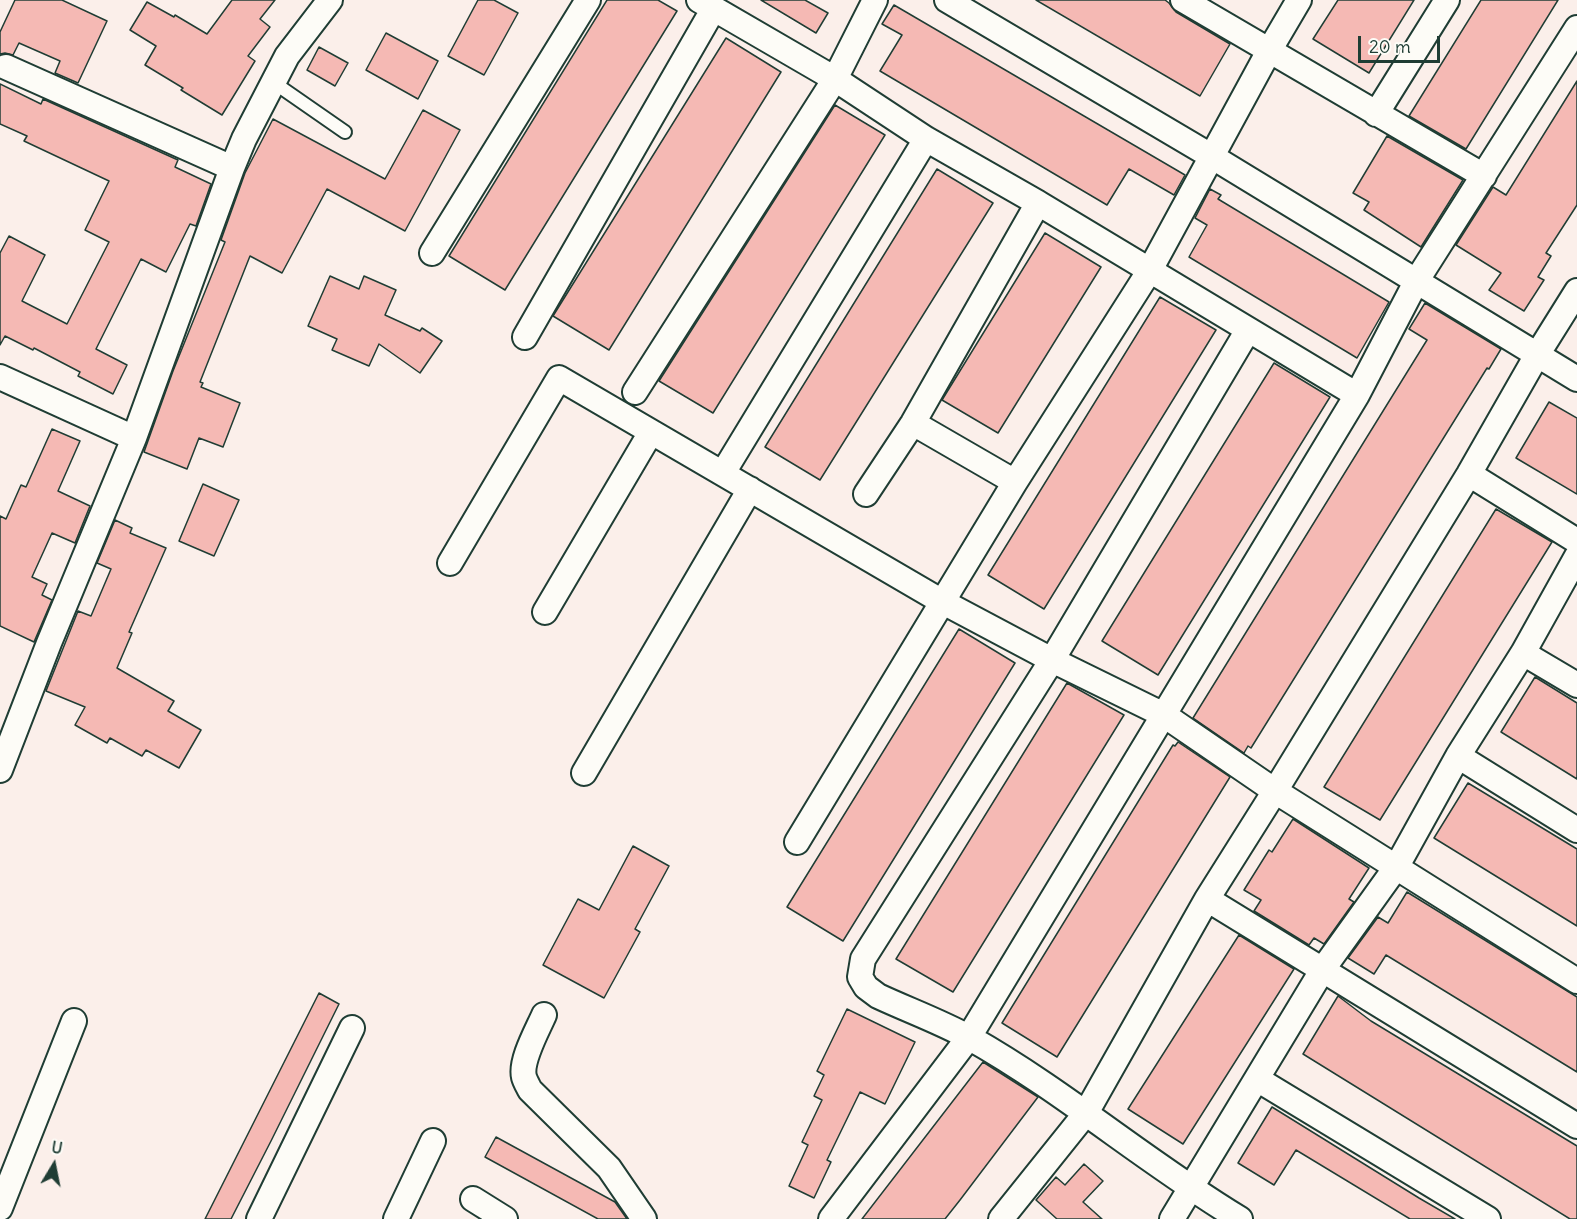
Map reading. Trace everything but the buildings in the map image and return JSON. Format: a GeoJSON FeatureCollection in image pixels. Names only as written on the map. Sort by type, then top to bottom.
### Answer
{"type":"FeatureCollection","features":[{"type":"Feature","properties":{"kind":"street"},"geometry":{"type":"LineString","coordinates":[[0,770],[49,643],[134,438],[232,168],[287,56],[330,0]]}},
{"type":"Feature","properties":{"kind":"street"},"geometry":{"type":"LineString","coordinates":[[432,253],[588,0]]}},
{"type":"Feature","properties":{"kind":"street"},"geometry":{"type":"LineString","coordinates":[[635,392],[835,79],[875,0]]}},
{"type":"Feature","properties":{"kind":"street"},"geometry":{"type":"LineString","coordinates":[[946,0],[1417,280],[1577,380]]}},
{"type":"Feature","properties":{"kind":"street"},"geometry":{"type":"LineString","coordinates":[[1183,0],[1484,176]]}},
{"type":"Feature","properties":{"kind":"street"},"geometry":{"type":"LineString","coordinates":[[797,842],[1014,482],[1150,270],[1210,156],[1299,0]]}},
{"type":"Feature","properties":{"kind":"street"},"geometry":{"type":"LineString","coordinates":[[1376,114],[1447,0]]}},
{"type":"Feature","properties":{"kind":"street"},"geometry":{"type":"LineString","coordinates":[[525,337],[706,4],[835,79],[926,139],[1038,203],[1357,395]]}},
{"type":"Feature","properties":{"kind":"street"},"geometry":{"type":"LineString","coordinates":[[831,1219],[969,1037],[1357,395],[1417,280],[1577,27]]}},
{"type":"Feature","properties":{"kind":"street"},"geometry":{"type":"LineString","coordinates":[[6,67],[232,168]]}},
{"type":"Feature","properties":{"kind":"street"},"geometry":{"type":"LineString","coordinates":[[729,463],[926,139]]}},
{"type":"Feature","properties":{"kind":"street"},"geometry":{"type":"LineString","coordinates":[[866,494],[913,423],[1038,203]]}},
{"type":"Feature","properties":{"kind":"street"},"geometry":{"type":"LineString","coordinates":[[1001,1219],[1086,1113],[1207,899],[1469,474],[1537,355],[1577,291]]}},
{"type":"Feature","properties":{"kind":"street"},"geometry":{"type":"LineString","coordinates":[[1240,1219],[1190,1189],[1086,1113],[969,1037],[878,996],[866,987],[860,977],[860,968],[863,959],[1052,660],[1248,330]]}},
{"type":"Feature","properties":{"kind":"street"},"geometry":{"type":"LineString","coordinates":[[0,377],[134,438]]}},
{"type":"Feature","properties":{"kind":"street"},"geometry":{"type":"LineString","coordinates":[[450,563],[559,378],[941,601],[1052,660],[1164,715],[1275,791],[1577,981]]}},
{"type":"Feature","properties":{"kind":"street"},"geometry":{"type":"LineString","coordinates":[[913,423],[1014,482]]}},
{"type":"Feature","properties":{"kind":"street"},"geometry":{"type":"LineString","coordinates":[[545,612],[651,432]]}},
{"type":"Feature","properties":{"kind":"street"},"geometry":{"type":"LineString","coordinates":[[1469,474],[1577,542]]}},
{"type":"Feature","properties":{"kind":"street"},"geometry":{"type":"LineString","coordinates":[[584,773],[750,489]]}},
{"type":"Feature","properties":{"kind":"street"},"geometry":{"type":"LineString","coordinates":[[1172,1219],[1323,969],[1397,866],[1458,756],[1523,653],[1577,556]]}},
{"type":"Feature","properties":{"kind":"street"},"geometry":{"type":"LineString","coordinates":[[1523,653],[1577,685]]}},
{"type":"Feature","properties":{"kind":"street"},"geometry":{"type":"LineString","coordinates":[[1458,756],[1577,830]]}},
{"type":"Feature","properties":{"kind":"street"},"geometry":{"type":"LineString","coordinates":[[1207,899],[1577,1126]]}},
{"type":"Feature","properties":{"kind":"street"},"geometry":{"type":"LineString","coordinates":[[544,1015],[525,1061],[523,1072],[526,1083],[530,1090],[609,1168],[644,1219]]}},
{"type":"Feature","properties":{"kind":"street"},"geometry":{"type":"LineString","coordinates":[[0,1208],[74,1021]]}},
{"type":"Feature","properties":{"kind":"street"},"geometry":{"type":"LineString","coordinates":[[259,1219],[352,1028]]}},
{"type":"Feature","properties":{"kind":"street"},"geometry":{"type":"LineString","coordinates":[[1257,1079],[1488,1219]]}},
{"type":"Feature","properties":{"kind":"street"},"geometry":{"type":"LineString","coordinates":[[396,1219],[433,1141]]}},
{"type":"Feature","properties":{"kind":"street"},"geometry":{"type":"LineString","coordinates":[[473,1198],[506,1219]]}},
{"type":"Feature","properties":{"kind":"lane"},"geometry":{"type":"LineString","coordinates":[[273,82],[345,132]]}}]}
